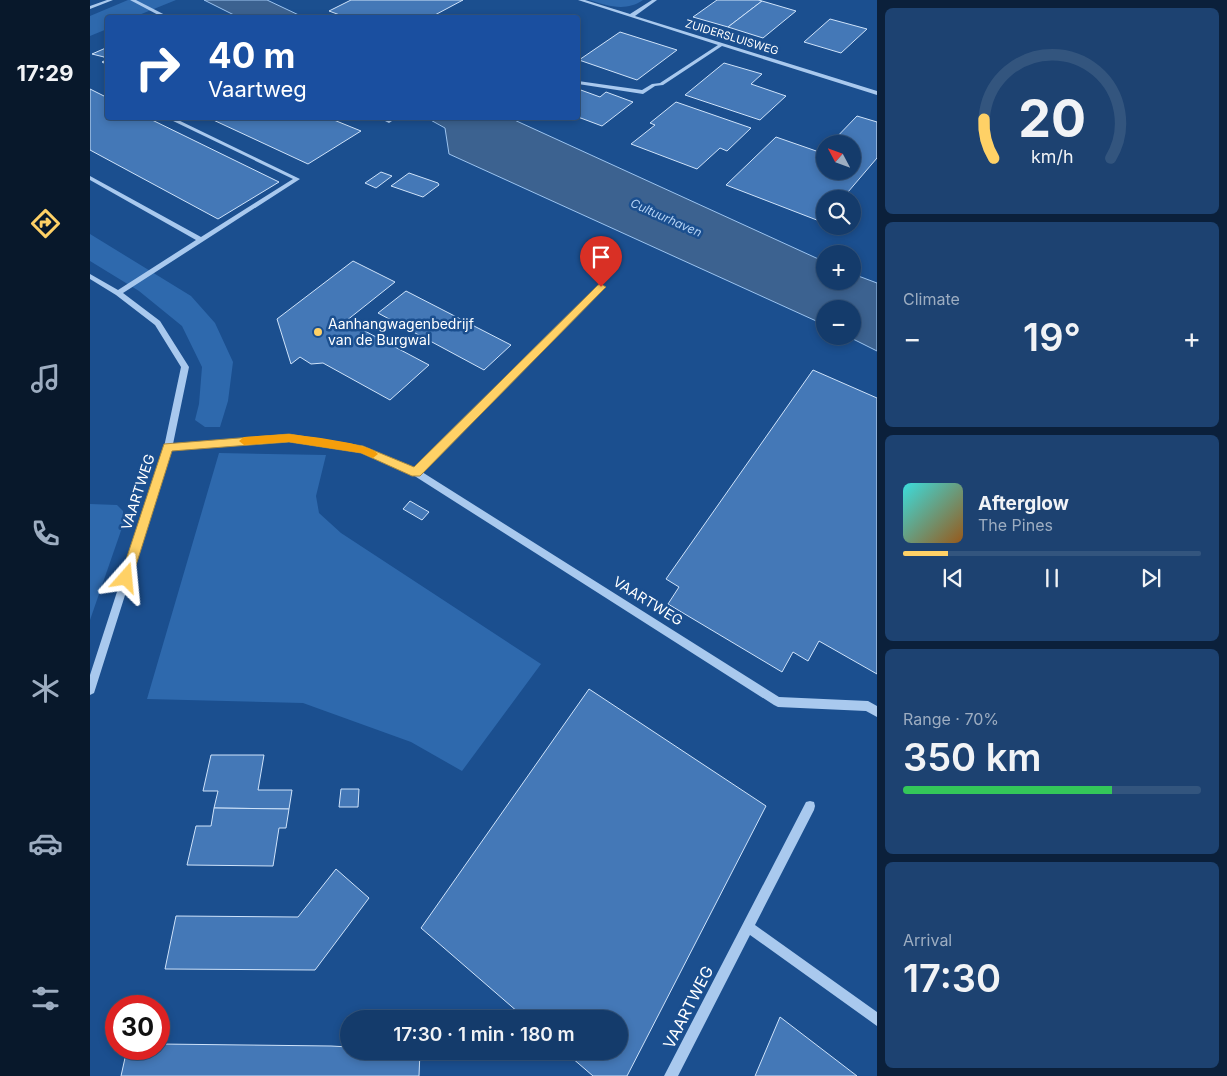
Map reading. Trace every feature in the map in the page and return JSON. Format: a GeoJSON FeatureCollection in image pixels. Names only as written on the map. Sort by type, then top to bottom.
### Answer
{"type":"FeatureCollection","features":[{"type":"Feature","properties":{"kind":"street"},"geometry":{"type":"LineString","coordinates":[[91,7],[111,0]]}},
{"type":"Feature","properties":{"kind":"street"},"geometry":{"type":"LineString","coordinates":[[132,0],[163,15]]}},
{"type":"Feature","properties":{"kind":"street","name":"ZUIDERSLUISWEG"},"geometry":{"type":"LineString","coordinates":[[580,0],[877,93]]}},
{"type":"Feature","properties":{"kind":"street"},"geometry":{"type":"LineString","coordinates":[[631,16],[655,0]]}},
{"type":"Feature","properties":{"kind":"street"},"geometry":{"type":"LineString","coordinates":[[580,83],[643,92],[654,85],[661,84],[722,44]]}},
{"type":"Feature","properties":{"kind":"street"},"geometry":{"type":"LineString","coordinates":[[118,293],[297,179],[175,120]]}},
{"type":"Feature","properties":{"kind":"street"},"geometry":{"type":"LineString","coordinates":[[90,178],[201,240]]}},
{"type":"Feature","properties":{"kind":"street","name":"VAARTWEG"},"geometry":{"type":"LineString","coordinates":[[90,276],[118,293],[158,323],[185,367],[168,447],[90,690]]}},
{"type":"Feature","properties":{"kind":"street"},"geometry":{"type":"LineString","coordinates":[[416,473],[601,287]]}},
{"type":"Feature","properties":{"kind":"street","name":"VAARTWEG"},"geometry":{"type":"LineString","coordinates":[[168,447],[289,438],[363,450],[416,473],[778,702],[868,706],[877,712]]}},
{"type":"Feature","properties":{"kind":"street","name":"VAARTWEG"},"geometry":{"type":"LineString","coordinates":[[671,1076],[810,806]]}},
{"type":"Feature","properties":{"kind":"street"},"geometry":{"type":"LineString","coordinates":[[748,927],[877,1020]]}},
{"type":"Feature","properties":{"kind":"shaded area"},"geometry":{"type":"Polygon","coordinates":[[[128,0],[176,0],[139,15],[105,15],[105,30],[90,36],[90,16],[128,0]]]}},
{"type":"Feature","properties":{"kind":"shaded area"},"geometry":{"type":"Polygon","coordinates":[[[589,0],[643,0],[630,6],[617,7],[589,0]]]}},
{"type":"Feature","properties":{"kind":"shaded area"},"geometry":{"type":"Polygon","coordinates":[[[90,234],[191,296],[215,323],[233,362],[228,401],[220,427],[205,427],[195,420],[199,404],[202,367],[182,326],[139,291],[90,261],[90,234]]]}},
{"type":"Feature","properties":{"kind":"shaded area"},"geometry":{"type":"Polygon","coordinates":[[[219,453],[326,455],[316,496],[319,513],[341,533],[541,664],[462,771],[411,742],[303,703],[147,699],[219,453]]]}},
{"type":"Feature","properties":{"kind":"shaded area"},"geometry":{"type":"Polygon","coordinates":[[[90,504],[117,505],[123,511],[124,522],[90,620],[90,504]]]}},
{"type":"Feature","properties":{"kind":"water"},"geometry":{"type":"Polygon","coordinates":[[[204,0],[267,0],[299,15],[234,15],[204,0]]]}},
{"type":"Feature","properties":{"kind":"water","name":"Cultuurhaven"},"geometry":{"type":"Polygon","coordinates":[[[431,120],[514,120],[816,258],[816,290],[861,290],[861,277],[877,283],[877,351],[861,343],[861,300],[816,300],[816,321],[449,154],[445,128],[431,120]]]}},
{"type":"Feature","properties":{"kind":"building"},"geometry":{"type":"Polygon","coordinates":[[[351,0],[463,0],[435,15],[340,15],[329,11],[351,0]]]}},
{"type":"Feature","properties":{"kind":"building"},"geometry":{"type":"Polygon","coordinates":[[[717,0],[762,1],[728,27],[693,17],[717,0]]]}},
{"type":"Feature","properties":{"kind":"building"},"geometry":{"type":"Polygon","coordinates":[[[762,1],[796,11],[763,38],[728,27],[762,1]]]}},
{"type":"Feature","properties":{"kind":"building"},"geometry":{"type":"Polygon","coordinates":[[[830,19],[867,29],[841,53],[804,42],[830,19]]]}},
{"type":"Feature","properties":{"kind":"building"},"geometry":{"type":"Polygon","coordinates":[[[620,32],[677,50],[637,80],[580,59],[620,32]]]}},
{"type":"Feature","properties":{"kind":"building"},"geometry":{"type":"Polygon","coordinates":[[[105,48],[105,58],[92,54],[105,48]]]}},
{"type":"Feature","properties":{"kind":"building"},"geometry":{"type":"Polygon","coordinates":[[[724,63],[762,74],[751,84],[786,96],[760,120],[685,95],[724,63]]]}},
{"type":"Feature","properties":{"kind":"building"},"geometry":{"type":"Polygon","coordinates":[[[90,89],[105,96],[105,120],[152,120],[279,182],[218,219],[90,150],[90,89]]]}},
{"type":"Feature","properties":{"kind":"building"},"geometry":{"type":"Polygon","coordinates":[[[580,90],[600,97],[606,92],[633,102],[602,126],[580,118],[580,90]]]}},
{"type":"Feature","properties":{"kind":"building"},"geometry":{"type":"Polygon","coordinates":[[[676,102],[751,128],[727,151],[720,148],[697,169],[631,144],[655,125],[650,123],[676,102]]]}},
{"type":"Feature","properties":{"kind":"building"},"geometry":{"type":"Polygon","coordinates":[[[857,116],[877,122],[877,158],[861,177],[861,135],[839,135],[857,116]]]}},
{"type":"Feature","properties":{"kind":"building"},"geometry":{"type":"Polygon","coordinates":[[[213,120],[334,120],[361,131],[308,164],[213,120]]]}},
{"type":"Feature","properties":{"kind":"building"},"geometry":{"type":"Polygon","coordinates":[[[776,137],[816,151],[816,180],[858,180],[850,190],[816,190],[816,220],[726,185],[776,137]]]}},
{"type":"Feature","properties":{"kind":"building"},"geometry":{"type":"Polygon","coordinates":[[[381,172],[392,176],[376,188],[365,183],[381,172]]]}},
{"type":"Feature","properties":{"kind":"building"},"geometry":{"type":"Polygon","coordinates":[[[409,173],[439,185],[423,197],[391,186],[409,173]]]}},
{"type":"Feature","properties":{"kind":"building"},"geometry":{"type":"Polygon","coordinates":[[[353,261],[395,282],[346,321],[429,365],[390,400],[323,363],[311,364],[300,357],[291,364],[277,319],[353,261]]]}},
{"type":"Feature","properties":{"kind":"building"},"geometry":{"type":"Polygon","coordinates":[[[406,291],[511,345],[484,370],[378,313],[406,291]]]}},
{"type":"Feature","properties":{"kind":"building"},"geometry":{"type":"Polygon","coordinates":[[[813,370],[877,398],[877,674],[819,641],[808,661],[793,652],[782,672],[668,604],[679,587],[666,579],[813,370]]]}},
{"type":"Feature","properties":{"kind":"building"},"geometry":{"type":"Polygon","coordinates":[[[410,501],[429,512],[422,520],[403,509],[410,501]]]}},
{"type":"Feature","properties":{"kind":"building"},"geometry":{"type":"Polygon","coordinates":[[[589,689],[766,806],[627,1076],[593,1076],[574,1060],[628,1060],[628,1010],[516,1010],[421,928],[589,689]]]}},
{"type":"Feature","properties":{"kind":"building"},"geometry":{"type":"Polygon","coordinates":[[[211,755],[264,755],[258,790],[292,790],[289,809],[214,808],[218,791],[203,791],[211,755]]]}},
{"type":"Feature","properties":{"kind":"building"},"geometry":{"type":"Polygon","coordinates":[[[341,789],[359,789],[358,807],[339,807],[341,789]]]}},
{"type":"Feature","properties":{"kind":"building"},"geometry":{"type":"Polygon","coordinates":[[[214,808],[289,809],[286,828],[279,828],[273,866],[187,865],[196,826],[211,826],[214,808]]]}},
{"type":"Feature","properties":{"kind":"building"},"geometry":{"type":"Polygon","coordinates":[[[336,869],[369,898],[315,970],[165,969],[176,916],[298,917],[336,869]]]}},
{"type":"Feature","properties":{"kind":"building"},"geometry":{"type":"Polygon","coordinates":[[[780,1017],[857,1076],[755,1076],[780,1017]]]}},
{"type":"Feature","properties":{"kind":"building"},"geometry":{"type":"Polygon","coordinates":[[[170,1044],[340,1046],[340,1060],[420,1060],[419,1076],[121,1076],[125,1060],[170,1060],[170,1044]]]}},
{"type":"Feature","properties":{"kind":"slow traffic"},"geometry":{"type":"LineString","coordinates":[[244,441],[289,438],[363,450],[373,454]]}},
{"type":"Feature","properties":{"kind":"place","name":"Aanhangwagenbedrijf van de Burgwal"},"geometry":{"type":"Point","coordinates":[318,332]}},
{"type":"Feature","properties":{"kind":"route"},"geometry":{"type":"LineString","coordinates":[[126,578],[168,447],[289,438],[363,450],[416,473],[601,287]]}}]}
